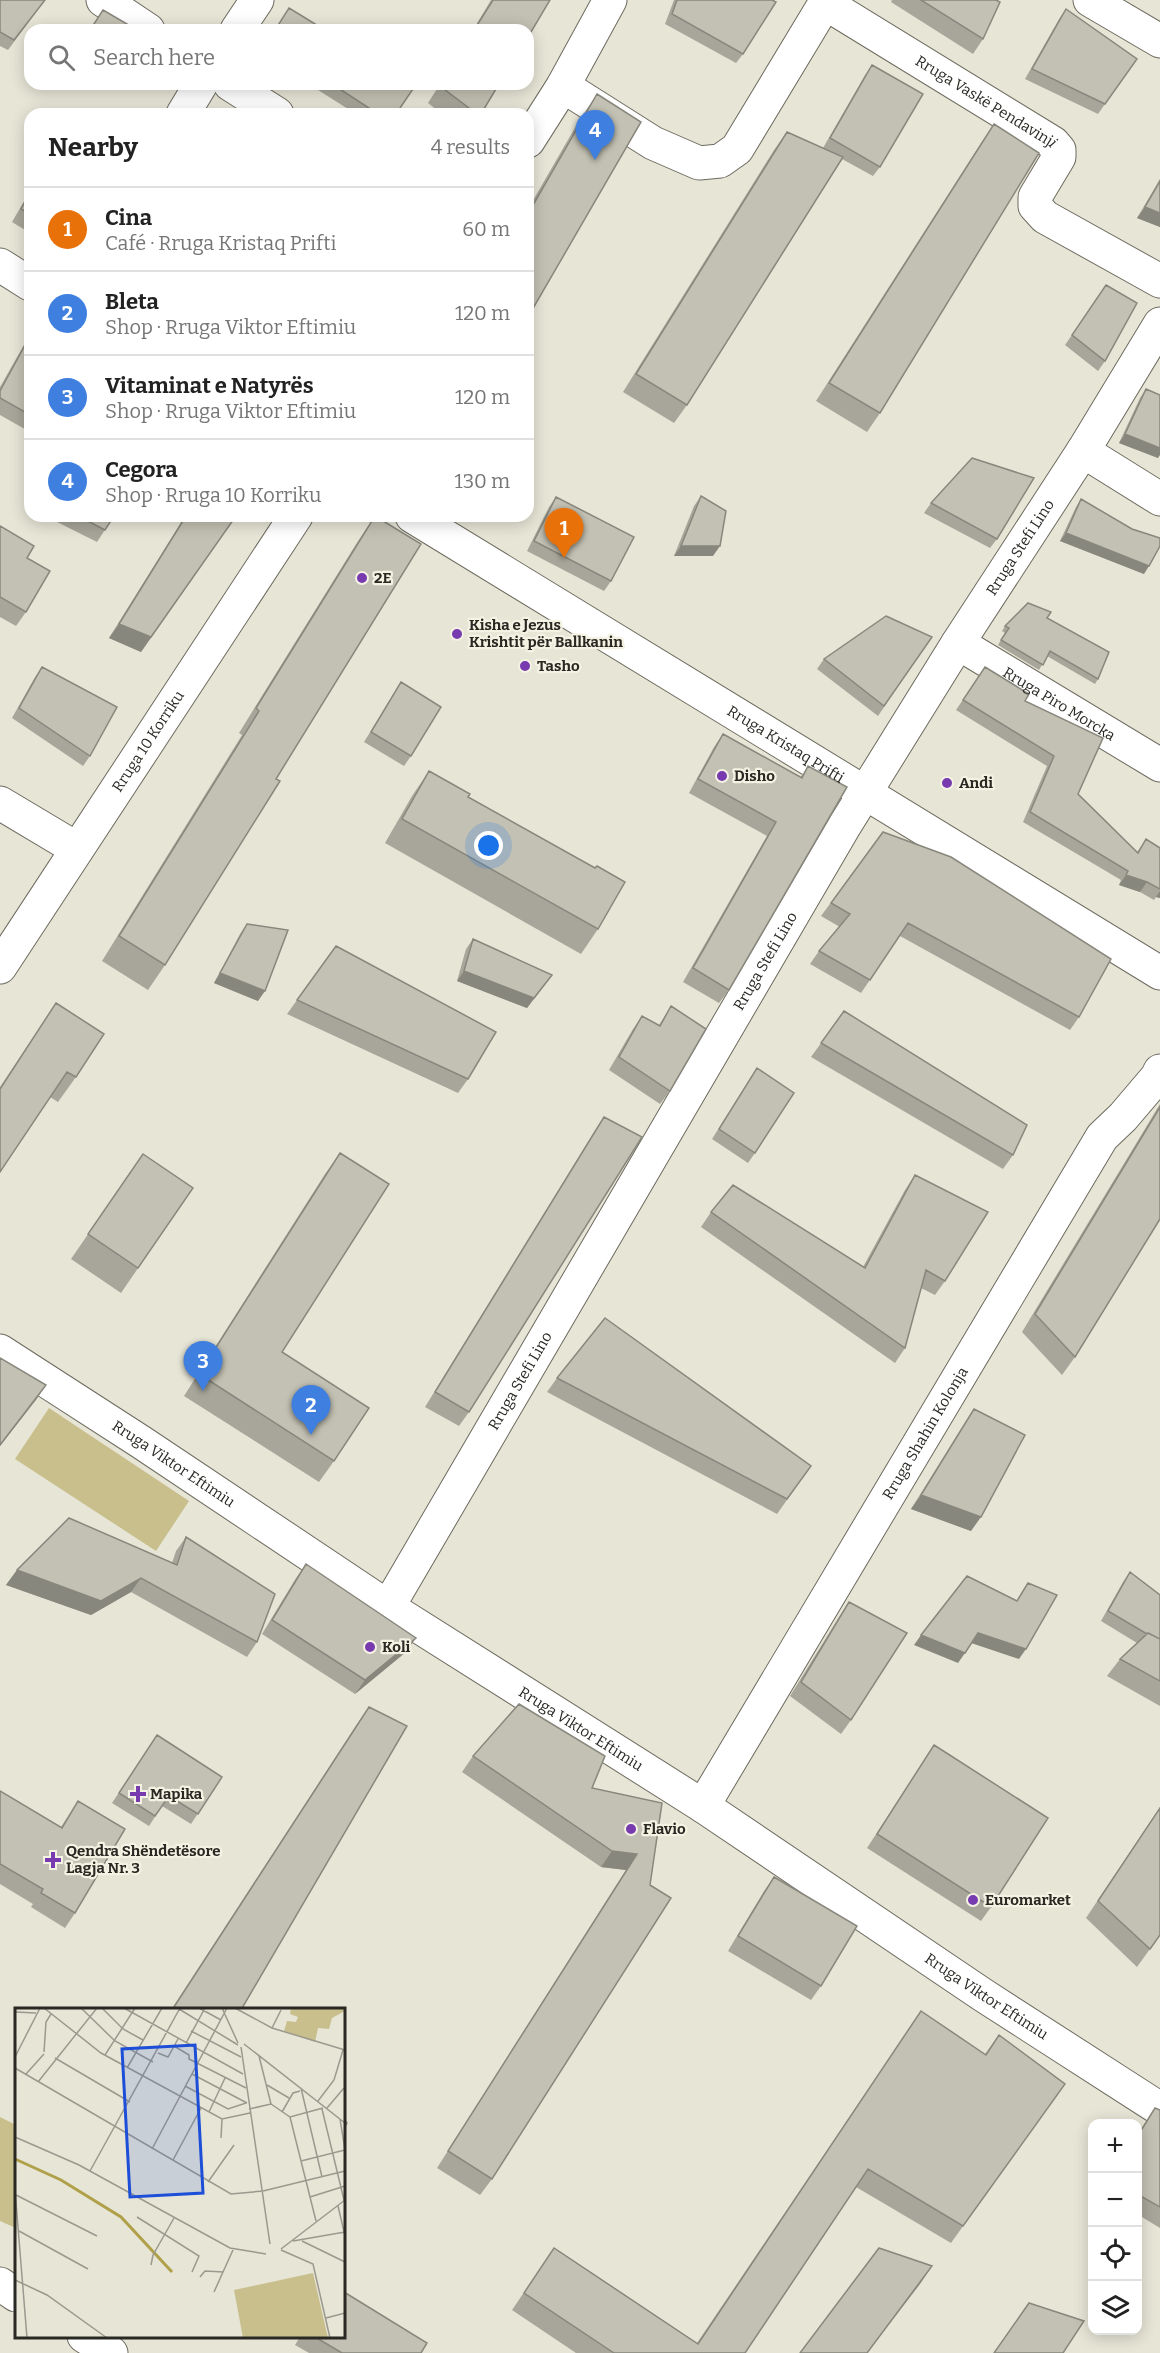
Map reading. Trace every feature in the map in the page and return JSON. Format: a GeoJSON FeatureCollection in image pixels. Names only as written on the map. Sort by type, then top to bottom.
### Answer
{"type":"FeatureCollection","features":[{"type":"Feature","properties":{"kind":"street"},"geometry":{"type":"LineString","coordinates":[[103,0],[139,24]]}},
{"type":"Feature","properties":{"kind":"street"},"geometry":{"type":"LineString","coordinates":[[241,24],[257,0]]}},
{"type":"Feature","properties":{"kind":"street"},"geometry":{"type":"LineString","coordinates":[[534,131],[610,0]]}},
{"type":"Feature","properties":{"kind":"street"},"geometry":{"type":"LineString","coordinates":[[1090,0],[1160,41]]}},
{"type":"Feature","properties":{"kind":"street"},"geometry":{"type":"LineString","coordinates":[[562,86],[653,143],[699,163],[720,161],[736,149],[826,2]]}},
{"type":"Feature","properties":{"kind":"street","name":"Rruga Vaskë Pendavinji"},"geometry":{"type":"LineString","coordinates":[[826,2],[1053,143],[1059,150],[1059,156],[1035,197],[1035,206],[1045,217],[1160,281]]}},
{"type":"Feature","properties":{"kind":"street"},"geometry":{"type":"LineString","coordinates":[[187,108],[197,90]]}},
{"type":"Feature","properties":{"kind":"street"},"geometry":{"type":"LineString","coordinates":[[239,90],[268,108]]}},
{"type":"Feature","properties":{"kind":"street"},"geometry":{"type":"LineString","coordinates":[[0,266],[24,280]]}},
{"type":"Feature","properties":{"kind":"street","name":"Rruga Stefi Lino"},"geometry":{"type":"LineString","coordinates":[[388,1606],[865,793],[958,643],[1083,451],[1160,324]]}},
{"type":"Feature","properties":{"kind":"street"},"geometry":{"type":"LineString","coordinates":[[1083,451],[1160,499]]}},
{"type":"Feature","properties":{"kind":"street","name":"Rruga 10 Korriku"},"geometry":{"type":"LineString","coordinates":[[0,967],[292,522]]}},
{"type":"Feature","properties":{"kind":"street","name":"Rruga Kristaq Prifti"},"geometry":{"type":"LineString","coordinates":[[422,522],[1160,973]]}},
{"type":"Feature","properties":{"kind":"street","name":"Rruga Piro Morcka"},"geometry":{"type":"LineString","coordinates":[[958,643],[1160,765]]}},
{"type":"Feature","properties":{"kind":"street"},"geometry":{"type":"LineString","coordinates":[[0,803],[77,849]]}},
{"type":"Feature","properties":{"kind":"street","name":"Rruga Shahin Kolonja"},"geometry":{"type":"LineString","coordinates":[[703,1806],[1102,1137],[1123,1117],[1160,1071]]}},
{"type":"Feature","properties":{"kind":"street","name":"Rruga Viktor Eftimiu"},"geometry":{"type":"LineString","coordinates":[[0,1351],[388,1606],[703,1806],[973,1988],[1160,2109]]}},
{"type":"Feature","properties":{"kind":"street"},"geometry":{"type":"LineString","coordinates":[[0,2284],[15,2294]]}},
{"type":"Feature","properties":{"kind":"street"},"geometry":{"type":"LineString","coordinates":[[86,2338],[111,2353]]}},
{"type":"Feature","properties":{"kind":"shaded area"},"geometry":{"type":"Polygon","coordinates":[[[49,1408],[189,1501],[156,1551],[15,1459],[49,1408]]]}},
{"type":"Feature","properties":{"kind":"shaded area"},"geometry":{"type":"Polygon","coordinates":[[[0,2117],[15,2124],[15,2228],[0,2221],[0,2117]]]}},
{"type":"Feature","properties":{"kind":"building"},"geometry":{"type":"Polygon","coordinates":[[[0,0],[45,0],[26,24],[24,24],[14,40],[0,32],[0,0]]]}},
{"type":"Feature","properties":{"kind":"building"},"geometry":{"type":"Polygon","coordinates":[[[493,0],[550,0],[534,27],[534,24],[478,24],[493,0]]]}},
{"type":"Feature","properties":{"kind":"building"},"geometry":{"type":"Polygon","coordinates":[[[677,0],[772,0],[776,2],[743,54],[672,14],[677,0]]]}},
{"type":"Feature","properties":{"kind":"building"},"geometry":{"type":"Polygon","coordinates":[[[921,0],[996,0],[1000,2],[983,39],[921,0]]]}},
{"type":"Feature","properties":{"kind":"building"},"geometry":{"type":"Polygon","coordinates":[[[289,8],[315,24],[279,24],[289,8]]]}},
{"type":"Feature","properties":{"kind":"building"},"geometry":{"type":"Polygon","coordinates":[[[1066,9],[1137,59],[1105,104],[1032,69],[1066,9]]]}},
{"type":"Feature","properties":{"kind":"building"},"geometry":{"type":"Polygon","coordinates":[[[103,10],[127,24],[94,24],[103,10]]]}},
{"type":"Feature","properties":{"kind":"building"},"geometry":{"type":"Polygon","coordinates":[[[872,65],[923,94],[880,167],[830,138],[872,65]]]}},
{"type":"Feature","properties":{"kind":"building"},"geometry":{"type":"Polygon","coordinates":[[[341,90],[412,90],[400,108],[369,108],[341,90]]]}},
{"type":"Feature","properties":{"kind":"building"},"geometry":{"type":"Polygon","coordinates":[[[445,90],[495,90],[485,108],[469,108],[445,90]]]}},
{"type":"Feature","properties":{"kind":"building"},"geometry":{"type":"Polygon","coordinates":[[[597,94],[641,122],[534,307],[534,204],[597,94]]]}},
{"type":"Feature","properties":{"kind":"building"},"geometry":{"type":"Polygon","coordinates":[[[994,124],[1039,153],[880,413],[829,383],[994,124]]]}},
{"type":"Feature","properties":{"kind":"building"},"geometry":{"type":"Polygon","coordinates":[[[787,132],[843,157],[687,405],[636,374],[787,132]]]}},
{"type":"Feature","properties":{"kind":"building"},"geometry":{"type":"Polygon","coordinates":[[[1160,181],[1160,213],[1145,207],[1160,181]]]}},
{"type":"Feature","properties":{"kind":"building"},"geometry":{"type":"Polygon","coordinates":[[[1106,285],[1137,303],[1105,361],[1072,335],[1106,285]]]}},
{"type":"Feature","properties":{"kind":"building"},"geometry":{"type":"Polygon","coordinates":[[[24,347],[24,412],[0,398],[0,391],[24,347]]]}},
{"type":"Feature","properties":{"kind":"building"},"geometry":{"type":"Polygon","coordinates":[[[1146,389],[1160,395],[1160,448],[1125,434],[1146,389]]]}},
{"type":"Feature","properties":{"kind":"building"},"geometry":{"type":"Polygon","coordinates":[[[972,458],[1034,478],[997,539],[931,503],[972,458]]]}},
{"type":"Feature","properties":{"kind":"building"},"geometry":{"type":"Polygon","coordinates":[[[701,496],[726,511],[720,546],[681,546],[701,496]]]}},
{"type":"Feature","properties":{"kind":"building"},"geometry":{"type":"Polygon","coordinates":[[[556,497],[634,537],[611,581],[534,541],[556,497]]]}},
{"type":"Feature","properties":{"kind":"building"},"geometry":{"type":"Polygon","coordinates":[[[1081,499],[1132,529],[1160,538],[1160,546],[1149,566],[1066,533],[1081,499]]]}},
{"type":"Feature","properties":{"kind":"building"},"geometry":{"type":"Polygon","coordinates":[[[90,522],[110,522],[105,530],[90,522]]]}},
{"type":"Feature","properties":{"kind":"building"},"geometry":{"type":"Polygon","coordinates":[[[182,522],[232,522],[151,637],[119,624],[182,522]]]}},
{"type":"Feature","properties":{"kind":"building"},"geometry":{"type":"Polygon","coordinates":[[[371,522],[385,522],[421,544],[276,779],[280,781],[165,965],[119,936],[259,711],[256,708],[371,522]]]}},
{"type":"Feature","properties":{"kind":"building"},"geometry":{"type":"Polygon","coordinates":[[[0,526],[34,546],[27,558],[50,571],[26,612],[0,597],[0,526]]]}},
{"type":"Feature","properties":{"kind":"building"},"geometry":{"type":"Polygon","coordinates":[[[1028,603],[1051,612],[1047,618],[1109,652],[1098,679],[1050,651],[1043,665],[1001,640],[1009,628],[1005,626],[1028,603]]]}},
{"type":"Feature","properties":{"kind":"building"},"geometry":{"type":"Polygon","coordinates":[[[886,616],[932,637],[884,706],[824,659],[886,616]]]}},
{"type":"Feature","properties":{"kind":"building"},"geometry":{"type":"Polygon","coordinates":[[[42,667],[117,707],[90,756],[19,708],[42,667]]]}},
{"type":"Feature","properties":{"kind":"building"},"geometry":{"type":"Polygon","coordinates":[[[985,667],[1029,694],[1025,701],[1103,738],[1078,794],[1138,853],[1146,839],[1160,848],[1160,889],[1126,875],[1128,871],[1030,812],[1054,756],[963,700],[985,667]]]}},
{"type":"Feature","properties":{"kind":"building"},"geometry":{"type":"Polygon","coordinates":[[[401,682],[441,707],[411,756],[371,732],[401,682]]]}},
{"type":"Feature","properties":{"kind":"building"},"geometry":{"type":"Polygon","coordinates":[[[723,734],[802,778],[808,766],[847,787],[729,990],[693,968],[776,822],[698,779],[723,734]]]}},
{"type":"Feature","properties":{"kind":"building"},"geometry":{"type":"Polygon","coordinates":[[[429,771],[470,794],[468,797],[595,868],[597,866],[625,882],[598,929],[402,819],[429,771]]]}},
{"type":"Feature","properties":{"kind":"building"},"geometry":{"type":"Polygon","coordinates":[[[883,832],[951,857],[1111,959],[1079,1017],[908,923],[870,980],[819,951],[850,914],[831,903],[883,832]]]}},
{"type":"Feature","properties":{"kind":"building"},"geometry":{"type":"Polygon","coordinates":[[[247,924],[288,930],[265,991],[220,973],[247,924]]]}},
{"type":"Feature","properties":{"kind":"building"},"geometry":{"type":"Polygon","coordinates":[[[473,939],[552,975],[534,998],[464,971],[473,939]]]}},
{"type":"Feature","properties":{"kind":"building"},"geometry":{"type":"Polygon","coordinates":[[[336,946],[496,1032],[468,1079],[297,1000],[336,946]]]}},
{"type":"Feature","properties":{"kind":"building"},"geometry":{"type":"Polygon","coordinates":[[[56,1003],[104,1034],[76,1077],[67,1072],[0,1172],[0,1089],[56,1003]]]}},
{"type":"Feature","properties":{"kind":"building"},"geometry":{"type":"Polygon","coordinates":[[[671,1006],[706,1029],[670,1091],[619,1057],[642,1016],[660,1026],[671,1006]]]}},
{"type":"Feature","properties":{"kind":"building"},"geometry":{"type":"Polygon","coordinates":[[[844,1011],[1027,1125],[1013,1155],[821,1043],[844,1011]]]}},
{"type":"Feature","properties":{"kind":"building"},"geometry":{"type":"Polygon","coordinates":[[[757,1068],[794,1093],[755,1153],[719,1129],[757,1068]]]}},
{"type":"Feature","properties":{"kind":"building"},"geometry":{"type":"Polygon","coordinates":[[[1160,1107],[1160,1219],[1075,1357],[1035,1314],[1160,1107]]]}},
{"type":"Feature","properties":{"kind":"building"},"geometry":{"type":"Polygon","coordinates":[[[604,1117],[642,1137],[469,1412],[435,1392],[604,1117]]]}},
{"type":"Feature","properties":{"kind":"building"},"geometry":{"type":"Polygon","coordinates":[[[340,1153],[389,1184],[282,1352],[369,1408],[334,1461],[199,1374],[340,1153]]]}},
{"type":"Feature","properties":{"kind":"building"},"geometry":{"type":"Polygon","coordinates":[[[143,1154],[193,1188],[138,1268],[88,1234],[143,1154]]]}},
{"type":"Feature","properties":{"kind":"building"},"geometry":{"type":"Polygon","coordinates":[[[915,1175],[988,1212],[945,1281],[926,1270],[905,1348],[711,1212],[733,1185],[865,1268],[915,1175]]]}},
{"type":"Feature","properties":{"kind":"building"},"geometry":{"type":"Polygon","coordinates":[[[605,1318],[811,1466],[787,1499],[557,1378],[605,1318]]]}},
{"type":"Feature","properties":{"kind":"building"},"geometry":{"type":"Polygon","coordinates":[[[0,1358],[46,1385],[0,1445],[0,1358]]]}},
{"type":"Feature","properties":{"kind":"building"},"geometry":{"type":"Polygon","coordinates":[[[974,1409],[1025,1435],[981,1517],[921,1495],[974,1409]]]}},
{"type":"Feature","properties":{"kind":"building"},"geometry":{"type":"Polygon","coordinates":[[[69,1518],[177,1565],[186,1537],[275,1594],[257,1642],[141,1578],[101,1601],[17,1570],[69,1518]]]}},
{"type":"Feature","properties":{"kind":"building"},"geometry":{"type":"Polygon","coordinates":[[[306,1564],[416,1638],[365,1680],[272,1620],[306,1564]]]}},
{"type":"Feature","properties":{"kind":"building"},"geometry":{"type":"Polygon","coordinates":[[[1130,1572],[1160,1595],[1160,1639],[1108,1611],[1130,1572]]]}},
{"type":"Feature","properties":{"kind":"building"},"geometry":{"type":"Polygon","coordinates":[[[967,1576],[1017,1601],[1028,1583],[1057,1595],[1026,1649],[978,1633],[965,1653],[921,1635],[967,1576]]]}},
{"type":"Feature","properties":{"kind":"building"},"geometry":{"type":"Polygon","coordinates":[[[849,1602],[907,1633],[851,1720],[801,1682],[849,1602]]]}},
{"type":"Feature","properties":{"kind":"building"},"geometry":{"type":"Polygon","coordinates":[[[1148,1633],[1160,1639],[1160,1681],[1120,1659],[1148,1633]]]}},
{"type":"Feature","properties":{"kind":"building"},"geometry":{"type":"Polygon","coordinates":[[[519,1704],[605,1756],[592,1788],[662,1803],[650,1885],[671,1898],[492,2179],[448,2151],[637,1854],[612,1851],[473,1756],[519,1704]]]}},
{"type":"Feature","properties":{"kind":"building"},"geometry":{"type":"Polygon","coordinates":[[[369,1707],[407,1726],[242,2008],[173,2008],[369,1707]]]}},
{"type":"Feature","properties":{"kind":"building"},"geometry":{"type":"Polygon","coordinates":[[[157,1735],[222,1777],[198,1814],[169,1796],[155,1816],[119,1793],[157,1735]]]}},
{"type":"Feature","properties":{"kind":"building"},"geometry":{"type":"Polygon","coordinates":[[[934,1745],[1048,1818],[991,1907],[877,1834],[934,1745]]]}},
{"type":"Feature","properties":{"kind":"building","name":"Qendra Shëndetësore Lagja Nr. 3"},"geometry":{"type":"Polygon","coordinates":[[[0,1791],[62,1828],[78,1801],[125,1829],[75,1913],[41,1893],[43,1889],[0,1864],[0,1791]]]}},
{"type":"Feature","properties":{"kind":"building"},"geometry":{"type":"Polygon","coordinates":[[[1160,1808],[1160,1935],[1150,1949],[1098,1901],[1160,1808]]]}},
{"type":"Feature","properties":{"kind":"building"},"geometry":{"type":"Polygon","coordinates":[[[774,1877],[857,1926],[821,1986],[738,1936],[774,1877]]]}},
{"type":"Feature","properties":{"kind":"building"},"geometry":{"type":"Polygon","coordinates":[[[921,2011],[986,2055],[999,2035],[1065,2084],[963,2226],[868,2169],[745,2353],[614,2353],[524,2293],[554,2248],[698,2344],[921,2011]]]}},
{"type":"Feature","properties":{"kind":"building"},"geometry":{"type":"Polygon","coordinates":[[[1155,2108],[1160,2110],[1160,2207],[1142,2197],[1142,2129],[1155,2108]]]}},
{"type":"Feature","properties":{"kind":"building"},"geometry":{"type":"Polygon","coordinates":[[[879,2248],[932,2266],[867,2353],[800,2353],[879,2248]]]}},
{"type":"Feature","properties":{"kind":"building"},"geometry":{"type":"Polygon","coordinates":[[[345,2293],[427,2343],[421,2353],[342,2353],[317,2338],[345,2338],[345,2293]]]}},
{"type":"Feature","properties":{"kind":"building"},"geometry":{"type":"Polygon","coordinates":[[[1029,2303],[1084,2321],[1063,2353],[994,2353],[1029,2303]]]}},
{"type":"Feature","properties":{"kind":"place","name":"Cegora"},"geometry":{"type":"Point","coordinates":[595,160]}},
{"type":"Feature","properties":{"kind":"place","name":"Cina"},"geometry":{"type":"Point","coordinates":[564,558]}},
{"type":"Feature","properties":{"kind":"place","name":"2E"},"geometry":{"type":"Point","coordinates":[362,578]}},
{"type":"Feature","properties":{"kind":"place","name":"Kisha e Jezus Krishtit për Ballkanin"},"geometry":{"type":"Point","coordinates":[457,634]}},
{"type":"Feature","properties":{"kind":"place","name":"Tasho"},"geometry":{"type":"Point","coordinates":[525,666]}},
{"type":"Feature","properties":{"kind":"place","name":"Disho"},"geometry":{"type":"Point","coordinates":[722,776]}},
{"type":"Feature","properties":{"kind":"place","name":"Andi"},"geometry":{"type":"Point","coordinates":[947,783]}},
{"type":"Feature","properties":{"kind":"place","name":"Vitaminat e Natyrës"},"geometry":{"type":"Point","coordinates":[203,1391]}},
{"type":"Feature","properties":{"kind":"place","name":"Bleta"},"geometry":{"type":"Point","coordinates":[311,1435]}},
{"type":"Feature","properties":{"kind":"place","name":"Koli"},"geometry":{"type":"Point","coordinates":[370,1647]}},
{"type":"Feature","properties":{"kind":"place","name":"Mapika"},"geometry":{"type":"Point","coordinates":[138,1794]}},
{"type":"Feature","properties":{"kind":"place","name":"Flavio"},"geometry":{"type":"Point","coordinates":[631,1829]}},
{"type":"Feature","properties":{"kind":"place","name":"Qendra Shëndetësore Lagja Nr. 3"},"geometry":{"type":"Point","coordinates":[53,1860]}},
{"type":"Feature","properties":{"kind":"place","name":"Euromarket"},"geometry":{"type":"Point","coordinates":[973,1900]}}]}
